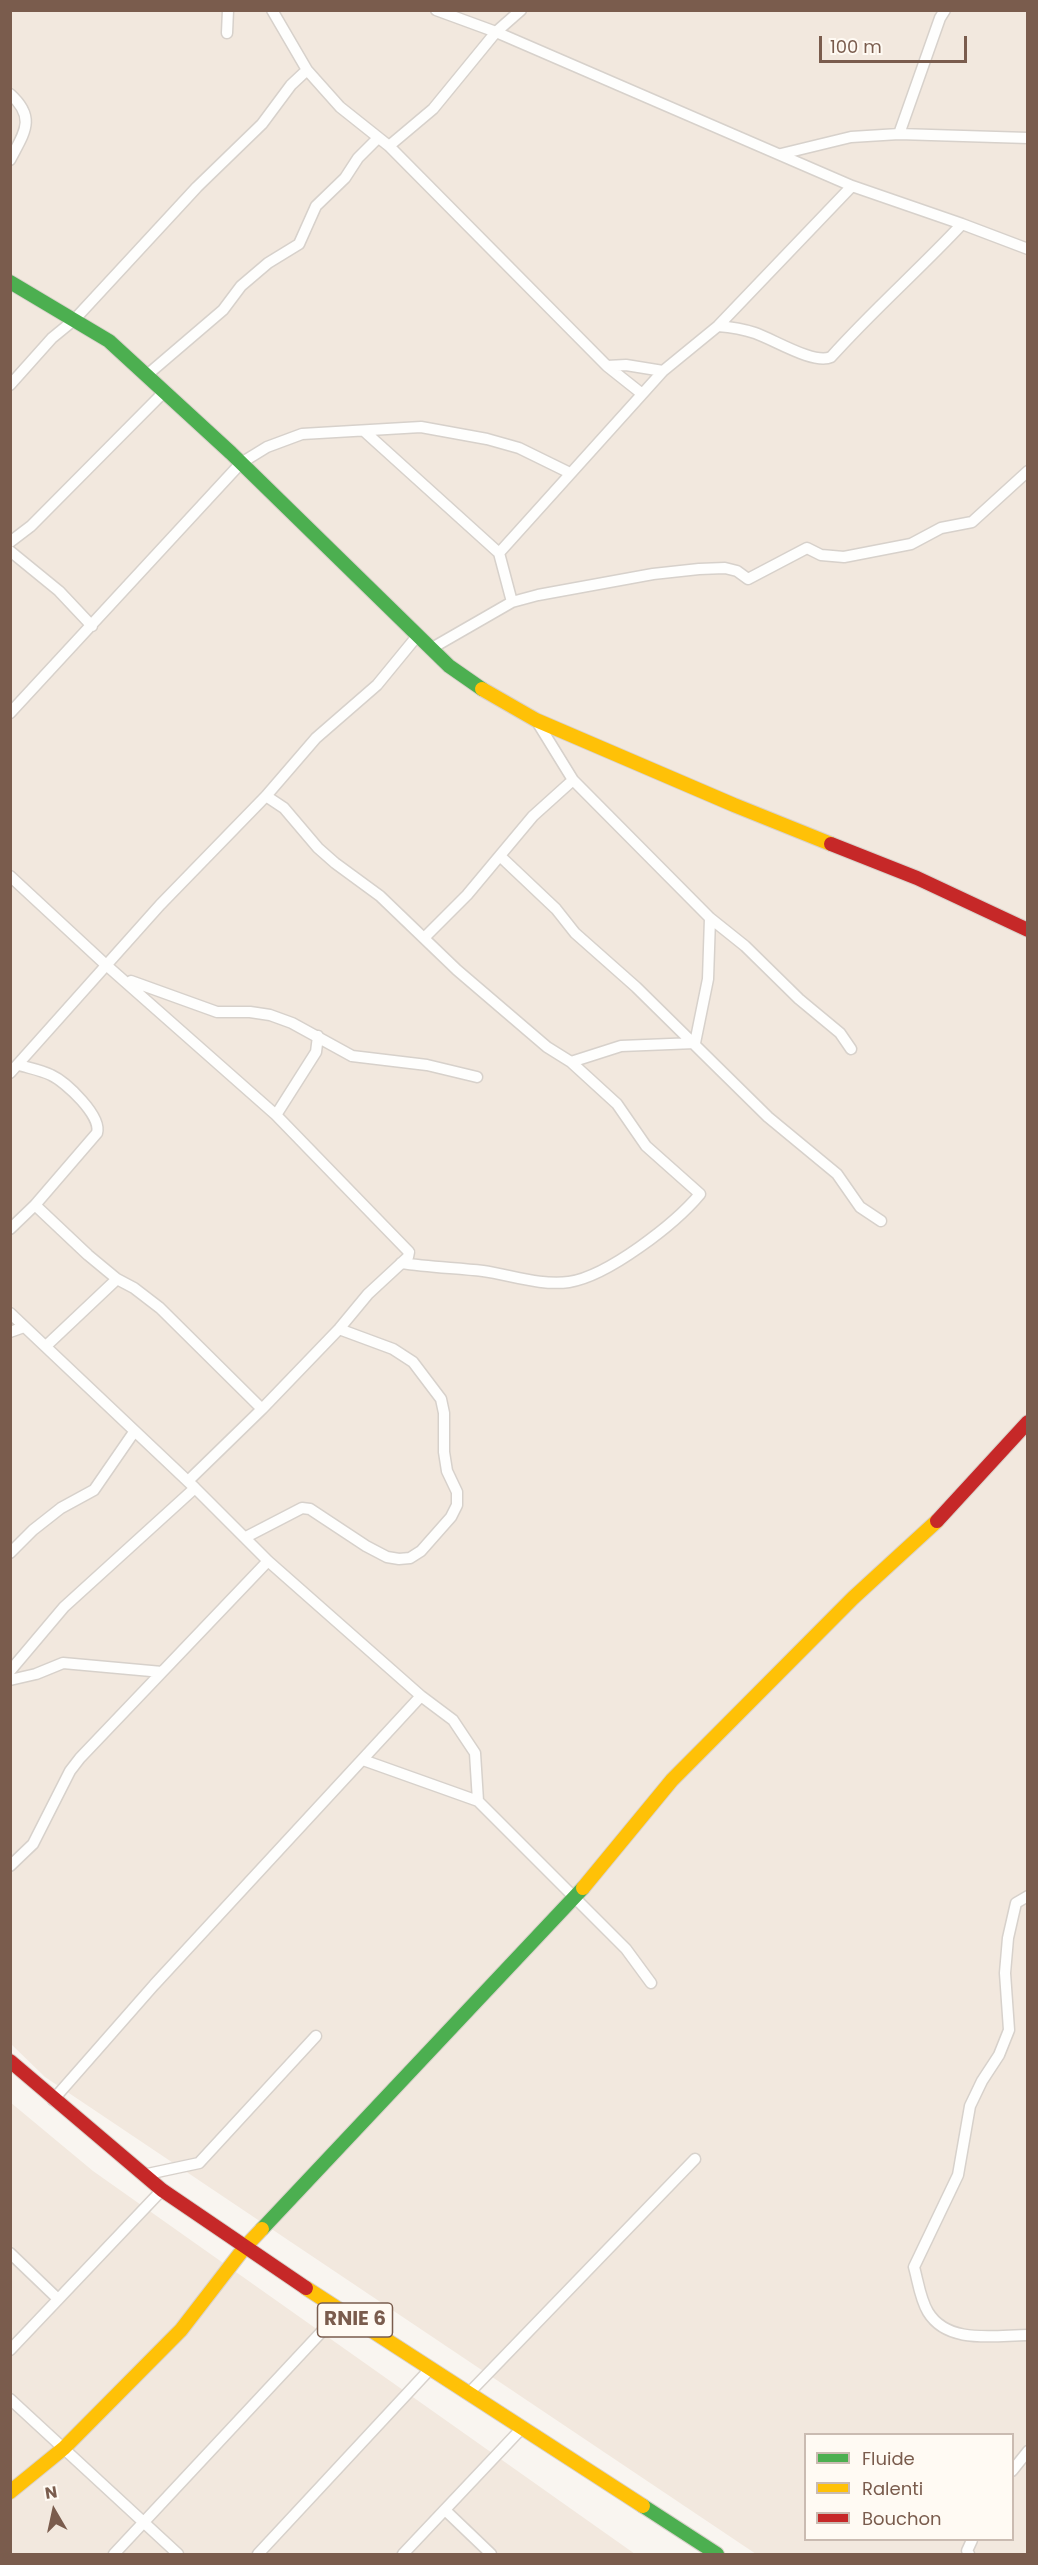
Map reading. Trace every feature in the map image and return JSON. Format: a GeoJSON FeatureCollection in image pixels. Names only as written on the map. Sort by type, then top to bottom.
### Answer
{"type":"FeatureCollection","features":[{"type":"Feature","properties":{"kind":"street"},"geometry":{"type":"LineString","coordinates":[[227,33],[228,10]]}},
{"type":"Feature","properties":{"kind":"street"},"geometry":{"type":"LineString","coordinates":[[272,10],[307,70],[340,107],[389,146],[607,366],[640,393]]}},
{"type":"Feature","properties":{"kind":"street"},"geometry":{"type":"LineString","coordinates":[[436,10],[496,32],[852,186],[1028,249]]}},
{"type":"Feature","properties":{"kind":"street"},"geometry":{"type":"LineString","coordinates":[[389,146],[433,109],[496,32],[520,10]]}},
{"type":"Feature","properties":{"kind":"street"},"geometry":{"type":"LineString","coordinates":[[898,134],[940,18],[945,10]]}},
{"type":"Feature","properties":{"kind":"street"},"geometry":{"type":"LineString","coordinates":[[10,384],[52,338],[74,320],[197,187],[262,124],[291,85],[307,70]]}},
{"type":"Feature","properties":{"kind":"street"},"geometry":{"type":"LineString","coordinates":[[10,94],[21,104],[27,118],[22,138],[10,160]]}},
{"type":"Feature","properties":{"kind":"street"},"geometry":{"type":"LineString","coordinates":[[781,154],[851,136],[898,134],[1028,138]]}},
{"type":"Feature","properties":{"kind":"street"},"geometry":{"type":"LineString","coordinates":[[147,375],[223,310],[241,286],[268,263],[299,244],[316,206],[345,178],[358,158],[378,138]]}},
{"type":"Feature","properties":{"kind":"street"},"geometry":{"type":"LineString","coordinates":[[499,553],[619,422],[640,393],[663,370],[717,326],[852,186]]}},
{"type":"Feature","properties":{"kind":"street"},"geometry":{"type":"LineString","coordinates":[[717,326],[756,333],[822,359],[831,357],[855,329],[896,292],[962,224]]}},
{"type":"Feature","properties":{"kind":"street"},"geometry":{"type":"LineString","coordinates":[[10,282],[109,341],[241,463],[449,666],[490,695],[536,720],[735,805],[917,878],[1028,930]]}},
{"type":"Feature","properties":{"kind":"street"},"geometry":{"type":"LineString","coordinates":[[607,366],[626,365],[663,370]]}},
{"type":"Feature","properties":{"kind":"street"},"geometry":{"type":"LineString","coordinates":[[10,542],[31,526],[165,391]]}},
{"type":"Feature","properties":{"kind":"street"},"geometry":{"type":"LineString","coordinates":[[10,713],[14,700],[92,626],[241,463],[267,447],[302,434],[395,427],[449,430],[519,448],[570,473]]}},
{"type":"Feature","properties":{"kind":"street"},"geometry":{"type":"LineString","coordinates":[[364,431],[499,553],[512,602]]}},
{"type":"Feature","properties":{"kind":"street"},"geometry":{"type":"LineString","coordinates":[[432,648],[512,602],[653,574],[699,568],[725,568],[737,571],[748,579],[807,548],[821,555],[844,557],[911,544],[941,528],[972,522],[1028,471]]}},
{"type":"Feature","properties":{"kind":"street"},"geometry":{"type":"LineString","coordinates":[[10,551],[58,591],[92,626]]}},
{"type":"Feature","properties":{"kind":"street"},"geometry":{"type":"LineString","coordinates":[[14,1069],[105,964],[266,796],[316,738],[377,685],[418,635]]}},
{"type":"Feature","properties":{"kind":"street"},"geometry":{"type":"LineString","coordinates":[[536,720],[573,780],[710,918],[745,946],[799,999],[840,1034],[851,1049]]}},
{"type":"Feature","properties":{"kind":"street"},"geometry":{"type":"LineString","coordinates":[[425,937],[466,895],[533,816],[573,780]]}},
{"type":"Feature","properties":{"kind":"street"},"geometry":{"type":"LineString","coordinates":[[266,796],[284,808],[318,848],[380,896],[425,937],[438,953],[480,990],[547,1047],[571,1062],[617,1104],[646,1146],[700,1194],[686,1210],[617,1263],[569,1282],[550,1282],[482,1271],[401,1263]]}},
{"type":"Feature","properties":{"kind":"street"},"geometry":{"type":"LineString","coordinates":[[500,856],[556,909],[575,933],[695,1043],[768,1117],[837,1174],[860,1207],[881,1221]]}},
{"type":"Feature","properties":{"kind":"street"},"geometry":{"type":"LineString","coordinates":[[10,876],[105,964],[276,1115],[407,1249],[408,1257],[368,1294],[339,1329],[192,1485],[64,1607],[10,1671]]}},
{"type":"Feature","properties":{"kind":"street"},"geometry":{"type":"LineString","coordinates":[[695,1043],[708,979],[710,918]]}},
{"type":"Feature","properties":{"kind":"street"},"geometry":{"type":"LineString","coordinates":[[122,978],[217,1012],[250,1012],[270,1015],[318,1036],[352,1056],[428,1065],[477,1077]]}},
{"type":"Feature","properties":{"kind":"street"},"geometry":{"type":"LineString","coordinates":[[276,1115],[316,1052],[318,1036]]}},
{"type":"Feature","properties":{"kind":"street"},"geometry":{"type":"LineString","coordinates":[[571,1062],[621,1046],[695,1043]]}},
{"type":"Feature","properties":{"kind":"street"},"geometry":{"type":"LineString","coordinates":[[10,1229],[35,1205],[97,1133],[99,1127],[95,1116],[64,1083],[51,1074],[14,1069]]}},
{"type":"Feature","properties":{"kind":"street"},"geometry":{"type":"LineString","coordinates":[[35,1205],[50,1221],[117,1279],[134,1288],[160,1308],[262,1409]]}},
{"type":"Feature","properties":{"kind":"street"},"geometry":{"type":"LineString","coordinates":[[46,1346],[117,1279]]}},
{"type":"Feature","properties":{"kind":"street"},"geometry":{"type":"LineString","coordinates":[[10,1313],[192,1485],[268,1561],[421,1696],[453,1720],[475,1753],[478,1801]]}},
{"type":"Feature","properties":{"kind":"street"},"geometry":{"type":"LineString","coordinates":[[10,1332],[24,1327]]}},
{"type":"Feature","properties":{"kind":"street"},"geometry":{"type":"LineString","coordinates":[[246,1537],[302,1508],[310,1509],[387,1557],[410,1558],[422,1551],[440,1531],[457,1505],[458,1492],[447,1471],[444,1452],[444,1413],[441,1399],[412,1362],[393,1349],[339,1329]]}},
{"type":"Feature","properties":{"kind":"street"},"geometry":{"type":"LineString","coordinates":[[10,2492],[64,2448],[181,2330],[245,2247],[575,1898],[672,1780],[853,1598],[931,1528],[1028,1422]]}},
{"type":"Feature","properties":{"kind":"street"},"geometry":{"type":"LineString","coordinates":[[10,1553],[33,1530],[61,1508],[94,1490],[134,1432]]}},
{"type":"Feature","properties":{"kind":"street"},"geometry":{"type":"LineString","coordinates":[[10,1866],[33,1844],[70,1771],[268,1561]]}},
{"type":"Feature","properties":{"kind":"street"},"geometry":{"type":"LineString","coordinates":[[10,1680],[36,1674],[63,1663],[162,1672]]}},
{"type":"Feature","properties":{"kind":"street"},"geometry":{"type":"LineString","coordinates":[[53,2100],[154,1985],[421,1696]]}},
{"type":"Feature","properties":{"kind":"street"},"geometry":{"type":"LineString","coordinates":[[363,1760],[478,1801],[626,1949],[651,1983]]}},
{"type":"Feature","properties":{"kind":"street"},"geometry":{"type":"LineString","coordinates":[[1028,1896],[1016,1903],[1008,1938],[1005,1973],[1009,2030],[999,2055],[982,2081],[970,2106],[958,2175],[914,2267],[927,2310],[934,2321],[946,2330],[960,2335],[1028,2335]]}},
{"type":"Feature","properties":{"kind":"street"},"geometry":{"type":"LineString","coordinates":[[143,2175],[199,2163],[316,2036]]}},
{"type":"Feature","properties":{"kind":"street","name":"RNIE 6"},"geometry":{"type":"LineString","coordinates":[[10,2061],[53,2100],[162,2190],[341,2311],[717,2554]]}},
{"type":"Feature","properties":{"kind":"street"},"geometry":{"type":"LineString","coordinates":[[469,2392],[695,2159]]}},
{"type":"Feature","properties":{"kind":"street"},"geometry":{"type":"LineString","coordinates":[[10,2350],[162,2190]]}},
{"type":"Feature","properties":{"kind":"street"},"geometry":{"type":"LineString","coordinates":[[10,2253],[58,2299]]}},
{"type":"Feature","properties":{"kind":"street"},"geometry":{"type":"LineString","coordinates":[[114,2554],[341,2311]]}},
{"type":"Feature","properties":{"kind":"street"},"geometry":{"type":"LineString","coordinates":[[258,2554],[431,2368]]}},
{"type":"Feature","properties":{"kind":"street"},"geometry":{"type":"LineString","coordinates":[[10,2399],[178,2554]]}},
{"type":"Feature","properties":{"kind":"street"},"geometry":{"type":"LineString","coordinates":[[403,2554],[523,2427]]}},
{"type":"Feature","properties":{"kind":"street"},"geometry":{"type":"LineString","coordinates":[[1014,2468],[1028,2451]]}},
{"type":"Feature","properties":{"kind":"street"},"geometry":{"type":"LineString","coordinates":[[445,2510],[490,2554]]}},
{"type":"Feature","properties":{"kind":"shaded area"},"geometry":{"type":"Polygon","coordinates":[[[10,11],[1027,11],[1027,2554],[756,2554],[45,2077],[11,2044],[10,11]]]}},
{"type":"Feature","properties":{"kind":"shaded area"},"geometry":{"type":"Polygon","coordinates":[[[10,2102],[93,2171],[635,2554],[11,2554],[10,2102]]]}},
{"type":"Feature","properties":{"kind":"traffic: fast"},"geometry":{"type":"LineString","coordinates":[[10,282],[109,341],[231,453],[449,666],[482,689]]}},
{"type":"Feature","properties":{"kind":"traffic: fast"},"geometry":{"type":"LineString","coordinates":[[262,2229],[583,1888]]}},
{"type":"Feature","properties":{"kind":"traffic: fast"},"geometry":{"type":"LineString","coordinates":[[643,2506],[717,2554]]}},
{"type":"Feature","properties":{"kind":"traffic: slow"},"geometry":{"type":"LineString","coordinates":[[482,689],[536,720],[831,844]]}},
{"type":"Feature","properties":{"kind":"traffic: slow"},"geometry":{"type":"LineString","coordinates":[[583,1888],[672,1780],[853,1598],[937,1521]]}},
{"type":"Feature","properties":{"kind":"traffic: slow"},"geometry":{"type":"LineString","coordinates":[[10,2492],[64,2448],[181,2330],[245,2247],[262,2229]]}},
{"type":"Feature","properties":{"kind":"traffic: slow"},"geometry":{"type":"LineString","coordinates":[[306,2288],[643,2506]]}},
{"type":"Feature","properties":{"kind":"traffic: jam"},"geometry":{"type":"LineString","coordinates":[[831,844],[917,878],[1028,930]]}},
{"type":"Feature","properties":{"kind":"traffic: jam"},"geometry":{"type":"LineString","coordinates":[[937,1521],[1028,1422]]}},
{"type":"Feature","properties":{"kind":"traffic: jam"},"geometry":{"type":"LineString","coordinates":[[10,2061],[162,2190],[306,2288]]}}]}
